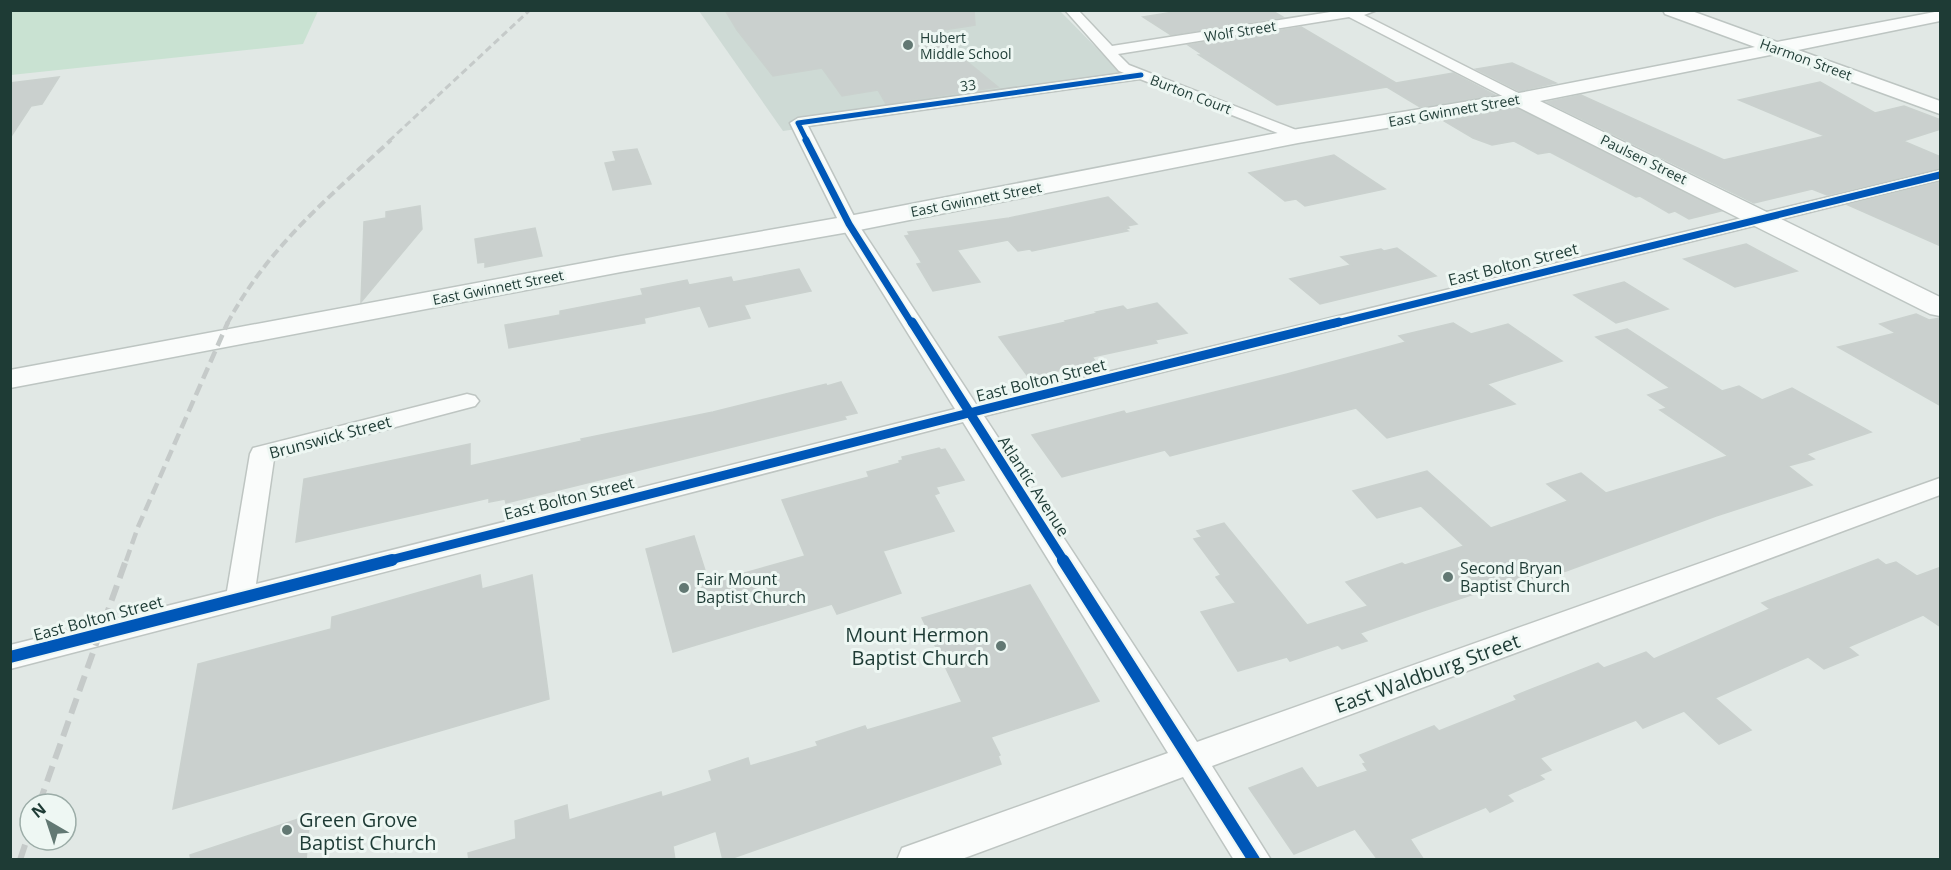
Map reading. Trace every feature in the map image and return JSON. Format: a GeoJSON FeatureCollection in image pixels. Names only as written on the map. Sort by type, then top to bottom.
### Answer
{"type":"FeatureCollection","features":[{"type":"Feature","properties":{"kind":"main road","name":"Harmon Street"},"geometry":{"type":"LineString","coordinates":[[1671,10],[1941,108]]}},
{"type":"Feature","properties":{"kind":"main road","name":"East Gwinnett Street"},"geometry":{"type":"LineString","coordinates":[[10,379],[621,264],[849,224],[1298,136],[1519,99],[1941,16]]}},
{"type":"Feature","properties":{"kind":"main road","name":"Paulsen Street"},"geometry":{"type":"LineString","coordinates":[[1519,99],[1941,308]]}},
{"type":"Feature","properties":{"kind":"street","name":"Burton Court"},"geometry":{"type":"LineString","coordinates":[[1071,10],[1124,68],[1298,136]]}},
{"type":"Feature","properties":{"kind":"street","name":"Wolf Street"},"geometry":{"type":"LineString","coordinates":[[1108,51],[1371,10]]}},
{"type":"Feature","properties":{"kind":"street","name":"Paulsen Street"},"geometry":{"type":"LineString","coordinates":[[1350,12],[1519,99]]}},
{"type":"Feature","properties":{"kind":"street","name":"33"},"geometry":{"type":"LineString","coordinates":[[798,123],[1142,75]]}},
{"type":"Feature","properties":{"kind":"street","name":"Atlantic Avenue"},"geometry":{"type":"LineString","coordinates":[[798,123],[849,224],[1254,860]]}},
{"type":"Feature","properties":{"kind":"street","name":"East Bolton Street"},"geometry":{"type":"LineString","coordinates":[[10,657],[969,413],[1941,175]]}},
{"type":"Feature","properties":{"kind":"street","name":"Brunswick Street"},"geometry":{"type":"LineString","coordinates":[[240,597],[262,454],[467,401]]}},
{"type":"Feature","properties":{"kind":"street","name":"East Waldburg Street"},"geometry":{"type":"LineString","coordinates":[[914,860],[1941,486]]}},
{"type":"Feature","properties":{"kind":"shaded area","name":"Hubert Middle School"},"geometry":{"type":"Polygon","coordinates":[[[699,11],[1060,11],[1128,80],[783,131],[699,11]]]}},
{"type":"Feature","properties":{"kind":"green space"},"geometry":{"type":"Polygon","coordinates":[[[10,11],[318,11],[303,44],[11,75],[10,11]]]}},
{"type":"Feature","properties":{"kind":"building","name":"Hubert Middle School"},"geometry":{"type":"Polygon","coordinates":[[[725,10],[974,10],[975,25],[931,32],[998,87],[886,104],[878,90],[842,96],[822,68],[773,76],[737,30],[725,10]]]}},
{"type":"Feature","properties":{"kind":"building"},"geometry":{"type":"Polygon","coordinates":[[[1186,10],[1271,10],[1283,17],[1171,35],[1143,17],[1186,10]]]}},
{"type":"Feature","properties":{"kind":"building"},"geometry":{"type":"Polygon","coordinates":[[[1301,27],[1396,83],[1453,73],[1495,95],[1420,107],[1387,87],[1277,105],[1199,55],[1203,55],[1188,45],[1301,27]]]}},
{"type":"Feature","properties":{"kind":"building"},"geometry":{"type":"Polygon","coordinates":[[[1512,63],[1556,83],[1519,91],[1476,69],[1512,63]]]}},
{"type":"Feature","properties":{"kind":"building"},"geometry":{"type":"Polygon","coordinates":[[[59,77],[42,104],[31,106],[10,138],[10,83],[59,77]]]}},
{"type":"Feature","properties":{"kind":"building"},"geometry":{"type":"Polygon","coordinates":[[[1820,82],[1875,113],[1904,106],[1941,120],[1941,129],[1903,141],[1941,157],[1941,168],[1827,195],[1812,189],[1754,203],[1547,102],[1581,95],[1724,160],[1825,136],[1739,100],[1820,82]]]}},
{"type":"Feature","properties":{"kind":"building"},"geometry":{"type":"Polygon","coordinates":[[[1516,108],[1721,211],[1689,219],[1675,211],[1669,213],[1640,196],[1636,197],[1550,152],[1538,154],[1514,141],[1492,145],[1473,138],[1444,121],[1516,108]]]}},
{"type":"Feature","properties":{"kind":"building"},"geometry":{"type":"Polygon","coordinates":[[[637,149],[651,184],[613,190],[605,163],[616,161],[613,152],[637,149]]]}},
{"type":"Feature","properties":{"kind":"building"},"geometry":{"type":"Polygon","coordinates":[[[1334,155],[1385,189],[1305,206],[1296,199],[1285,201],[1249,173],[1334,155]]]}},
{"type":"Feature","properties":{"kind":"building"},"geometry":{"type":"Polygon","coordinates":[[[1941,182],[1941,246],[1848,205],[1941,182]]]}},
{"type":"Feature","properties":{"kind":"building"},"geometry":{"type":"Polygon","coordinates":[[[1108,197],[1137,224],[1127,226],[1129,228],[1125,229],[1128,231],[1032,251],[1030,249],[1018,251],[1008,240],[957,250],[980,282],[933,291],[917,264],[922,263],[905,236],[910,235],[908,232],[1009,218],[1108,197]]]}},
{"type":"Feature","properties":{"kind":"building"},"geometry":{"type":"Polygon","coordinates":[[[420,206],[422,229],[361,302],[364,222],[386,218],[386,212],[420,206]]]}},
{"type":"Feature","properties":{"kind":"building"},"geometry":{"type":"Polygon","coordinates":[[[535,228],[542,256],[485,267],[485,262],[478,263],[475,239],[535,228]]]}},
{"type":"Feature","properties":{"kind":"building"},"geometry":{"type":"Polygon","coordinates":[[[1746,244],[1797,271],[1735,287],[1684,259],[1746,244]]]}},
{"type":"Feature","properties":{"kind":"building"},"geometry":{"type":"Polygon","coordinates":[[[1397,248],[1436,276],[1320,304],[1290,279],[1351,265],[1341,257],[1397,248]]]}},
{"type":"Feature","properties":{"kind":"building"},"geometry":{"type":"Polygon","coordinates":[[[799,269],[811,291],[744,305],[750,318],[709,327],[700,306],[644,318],[645,323],[509,348],[505,325],[560,315],[560,311],[643,295],[641,289],[687,280],[689,285],[731,277],[733,282],[799,269]]]}},
{"type":"Feature","properties":{"kind":"building"},"geometry":{"type":"Polygon","coordinates":[[[1624,282],[1668,309],[1616,323],[1574,295],[1624,282]]]}},
{"type":"Feature","properties":{"kind":"building"},"geometry":{"type":"Polygon","coordinates":[[[1157,303],[1187,333],[1155,340],[1157,343],[1092,357],[1096,362],[1029,378],[999,337],[1123,306],[1127,310],[1157,303]]]}},
{"type":"Feature","properties":{"kind":"building"},"geometry":{"type":"Polygon","coordinates":[[[1916,314],[1929,320],[1941,318],[1941,406],[1838,347],[1896,333],[1880,324],[1916,314]]]}},
{"type":"Feature","properties":{"kind":"building"},"geometry":{"type":"Polygon","coordinates":[[[1453,323],[1471,334],[1508,324],[1562,361],[1487,384],[1515,404],[1387,438],[1356,408],[1170,456],[1165,450],[1062,477],[1032,435],[1124,411],[1126,414],[1287,374],[1406,342],[1399,336],[1453,323]]]}},
{"type":"Feature","properties":{"kind":"building"},"geometry":{"type":"Polygon","coordinates":[[[1627,329],[1722,391],[1739,386],[1762,400],[1792,388],[1871,432],[1806,454],[1814,459],[1788,466],[1812,485],[1716,516],[1566,571],[1546,574],[1507,587],[1504,584],[1360,633],[1367,641],[1342,649],[1338,645],[1290,661],[1287,657],[1238,671],[1201,612],[1236,603],[1216,577],[1221,575],[1194,539],[1202,537],[1197,531],[1224,523],[1307,625],[1368,606],[1346,582],[1402,563],[1405,565],[1464,546],[1421,506],[1377,518],[1353,491],[1427,471],[1491,528],[1568,501],[1547,484],[1581,473],[1606,493],[1728,456],[1660,410],[1667,408],[1648,395],[1670,388],[1596,337],[1627,329]]]}},
{"type":"Feature","properties":{"kind":"building"},"geometry":{"type":"Polygon","coordinates":[[[841,382],[857,413],[844,416],[846,419],[506,503],[505,499],[489,502],[489,498],[296,542],[304,479],[470,444],[470,466],[582,441],[581,439],[713,412],[841,382]]]}},
{"type":"Feature","properties":{"kind":"building"},"geometry":{"type":"Polygon","coordinates":[[[939,448],[945,449],[964,480],[936,487],[939,493],[934,495],[954,531],[883,551],[901,593],[837,614],[832,604],[673,652],[646,549],[694,536],[709,583],[805,556],[782,500],[869,477],[867,472],[900,463],[899,461],[903,460],[902,457],[939,448]]]}},
{"type":"Feature","properties":{"kind":"building"},"geometry":{"type":"Polygon","coordinates":[[[1878,559],[1886,565],[1896,562],[1917,576],[1941,567],[1941,627],[1923,615],[1848,647],[1858,655],[1824,669],[1808,657],[1715,698],[1751,730],[1719,744],[1684,711],[1643,728],[1636,720],[1540,758],[1551,770],[1539,775],[1544,779],[1507,795],[1513,801],[1490,812],[1486,807],[1410,839],[1424,860],[1378,860],[1355,829],[1294,854],[1249,788],[1302,768],[1317,788],[1368,771],[1360,755],[1434,726],[1439,731],[1517,700],[1514,696],[1598,663],[1604,668],[1646,652],[1654,659],[1770,609],[1762,603],[1878,559]]]}},
{"type":"Feature","properties":{"kind":"building"},"geometry":{"type":"Polygon","coordinates":[[[480,575],[482,589],[532,575],[549,699],[173,809],[198,664],[331,629],[332,617],[480,575]]]}},
{"type":"Feature","properties":{"kind":"building"},"geometry":{"type":"Polygon","coordinates":[[[1030,585],[1099,701],[991,737],[1000,755],[998,756],[1001,764],[727,860],[723,860],[716,831],[673,846],[675,860],[469,860],[468,853],[516,839],[515,821],[567,805],[569,820],[661,792],[662,797],[712,781],[709,771],[748,758],[750,766],[818,746],[816,742],[865,726],[867,730],[962,702],[922,618],[1030,585]]]}},
{"type":"Feature","properties":{"kind":"building","name":"Green Grove Baptist Church"},"geometry":{"type":"Polygon","coordinates":[[[310,815],[306,860],[191,860],[190,855],[310,815]]]}},
{"type":"Feature","properties":{"kind":"railway"},"geometry":{"type":"LineString","coordinates":[[389,141],[530,10]]}},
{"type":"Feature","properties":{"kind":"railway"},"geometry":{"type":"LineString","coordinates":[[228,323],[243,296],[280,247],[322,203],[391,140]]}},
{"type":"Feature","properties":{"kind":"railway"},"geometry":{"type":"LineString","coordinates":[[126,561],[138,527],[228,323]]}},
{"type":"Feature","properties":{"kind":"railway"},"geometry":{"type":"LineString","coordinates":[[43,792],[126,560]]}},
{"type":"Feature","properties":{"kind":"railway"},"geometry":{"type":"LineString","coordinates":[[20,860],[23,852]]}},
{"type":"Feature","properties":{"kind":"cycle path"},"geometry":{"type":"LineString","coordinates":[[1141,75],[798,123],[849,224],[1254,860]]}},
{"type":"Feature","properties":{"kind":"cycle path"},"geometry":{"type":"LineString","coordinates":[[10,657],[969,413],[1940,175]]}},
{"type":"Feature","properties":{"kind":"place","name":"Hubert Middle School"},"geometry":{"type":"Point","coordinates":[908,45]}},
{"type":"Feature","properties":{"kind":"place","name":"Second Bryan Baptist Church"},"geometry":{"type":"Point","coordinates":[1448,577]}},
{"type":"Feature","properties":{"kind":"place","name":"Fair Mount Baptist Church"},"geometry":{"type":"Point","coordinates":[684,588]}},
{"type":"Feature","properties":{"kind":"place","name":"Mount Hermon Baptist Church"},"geometry":{"type":"Point","coordinates":[1001,646]}},
{"type":"Feature","properties":{"kind":"place","name":"Green Grove Baptist Church"},"geometry":{"type":"Point","coordinates":[287,830]}}]}
